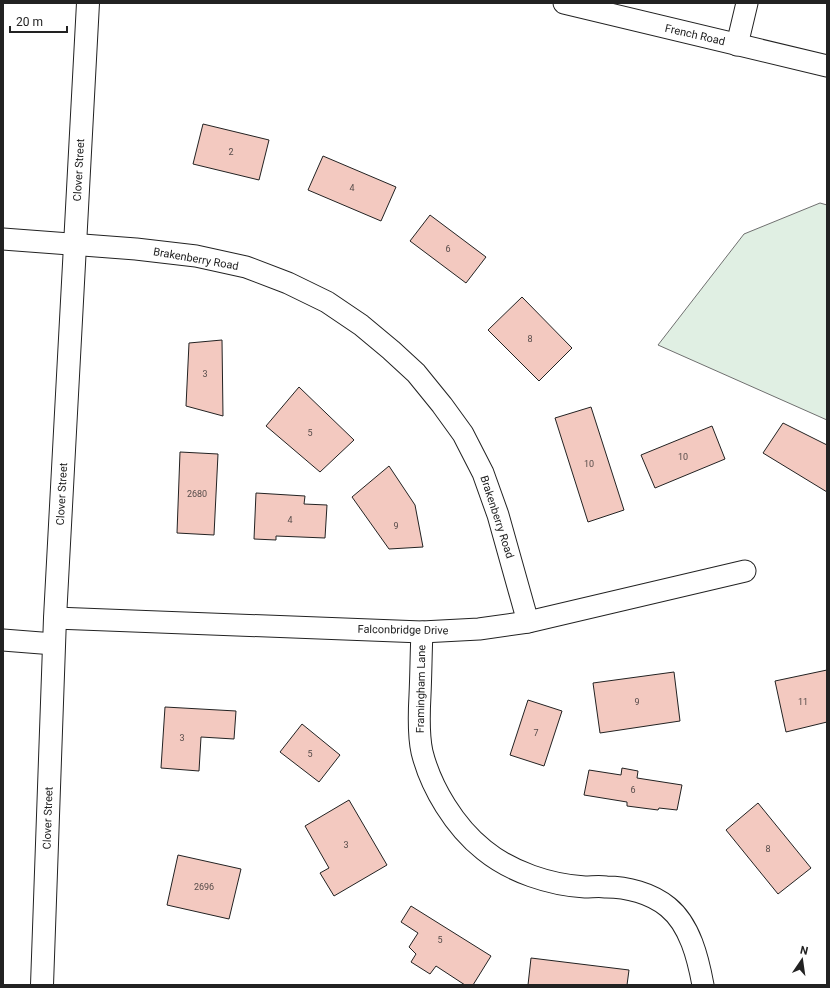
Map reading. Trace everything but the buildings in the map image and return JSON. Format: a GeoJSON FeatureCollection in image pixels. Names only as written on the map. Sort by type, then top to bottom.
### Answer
{"type":"FeatureCollection","features":[{"type":"Feature","properties":{"kind":"main road","name":"Clover Street"},"geometry":{"type":"LineString","coordinates":[[42,985],[55,618],[88,3]]}},
{"type":"Feature","properties":{"kind":"street","name":"French Road"},"geometry":{"type":"LineString","coordinates":[[564,3],[827,66]]}},
{"type":"Feature","properties":{"kind":"street"},"geometry":{"type":"LineString","coordinates":[[737,45],[747,3]]}},
{"type":"Feature","properties":{"kind":"street","name":"Brakenberry Road"},"geometry":{"type":"LineString","coordinates":[[3,239],[136,249],[196,256],[246,267],[288,283],[326,302],[361,325],[391,350],[416,374],[442,405],[463,434],[483,473],[498,515],[528,622]]}},
{"type":"Feature","properties":{"kind":"street","name":"Falconbridge Drive"},"geometry":{"type":"LineString","coordinates":[[55,618],[422,632],[479,629],[528,622],[745,571]]}},
{"type":"Feature","properties":{"kind":"street","name":"Framingham Lane"},"geometry":{"type":"LineString","coordinates":[[422,632],[419,718],[422,751],[431,780],[446,807],[463,829],[484,850],[512,868],[538,878],[578,886],[624,888],[643,893],[657,899],[669,907],[680,920],[687,932],[700,968],[703,985]]}},
{"type":"Feature","properties":{"kind":"street"},"geometry":{"type":"LineString","coordinates":[[3,640],[54,644]]}},
{"type":"Feature","properties":{"kind":"green space"},"geometry":{"type":"Polygon","coordinates":[[[820,203],[827,205],[827,420],[658,345],[744,234],[820,203]]]}}]}
